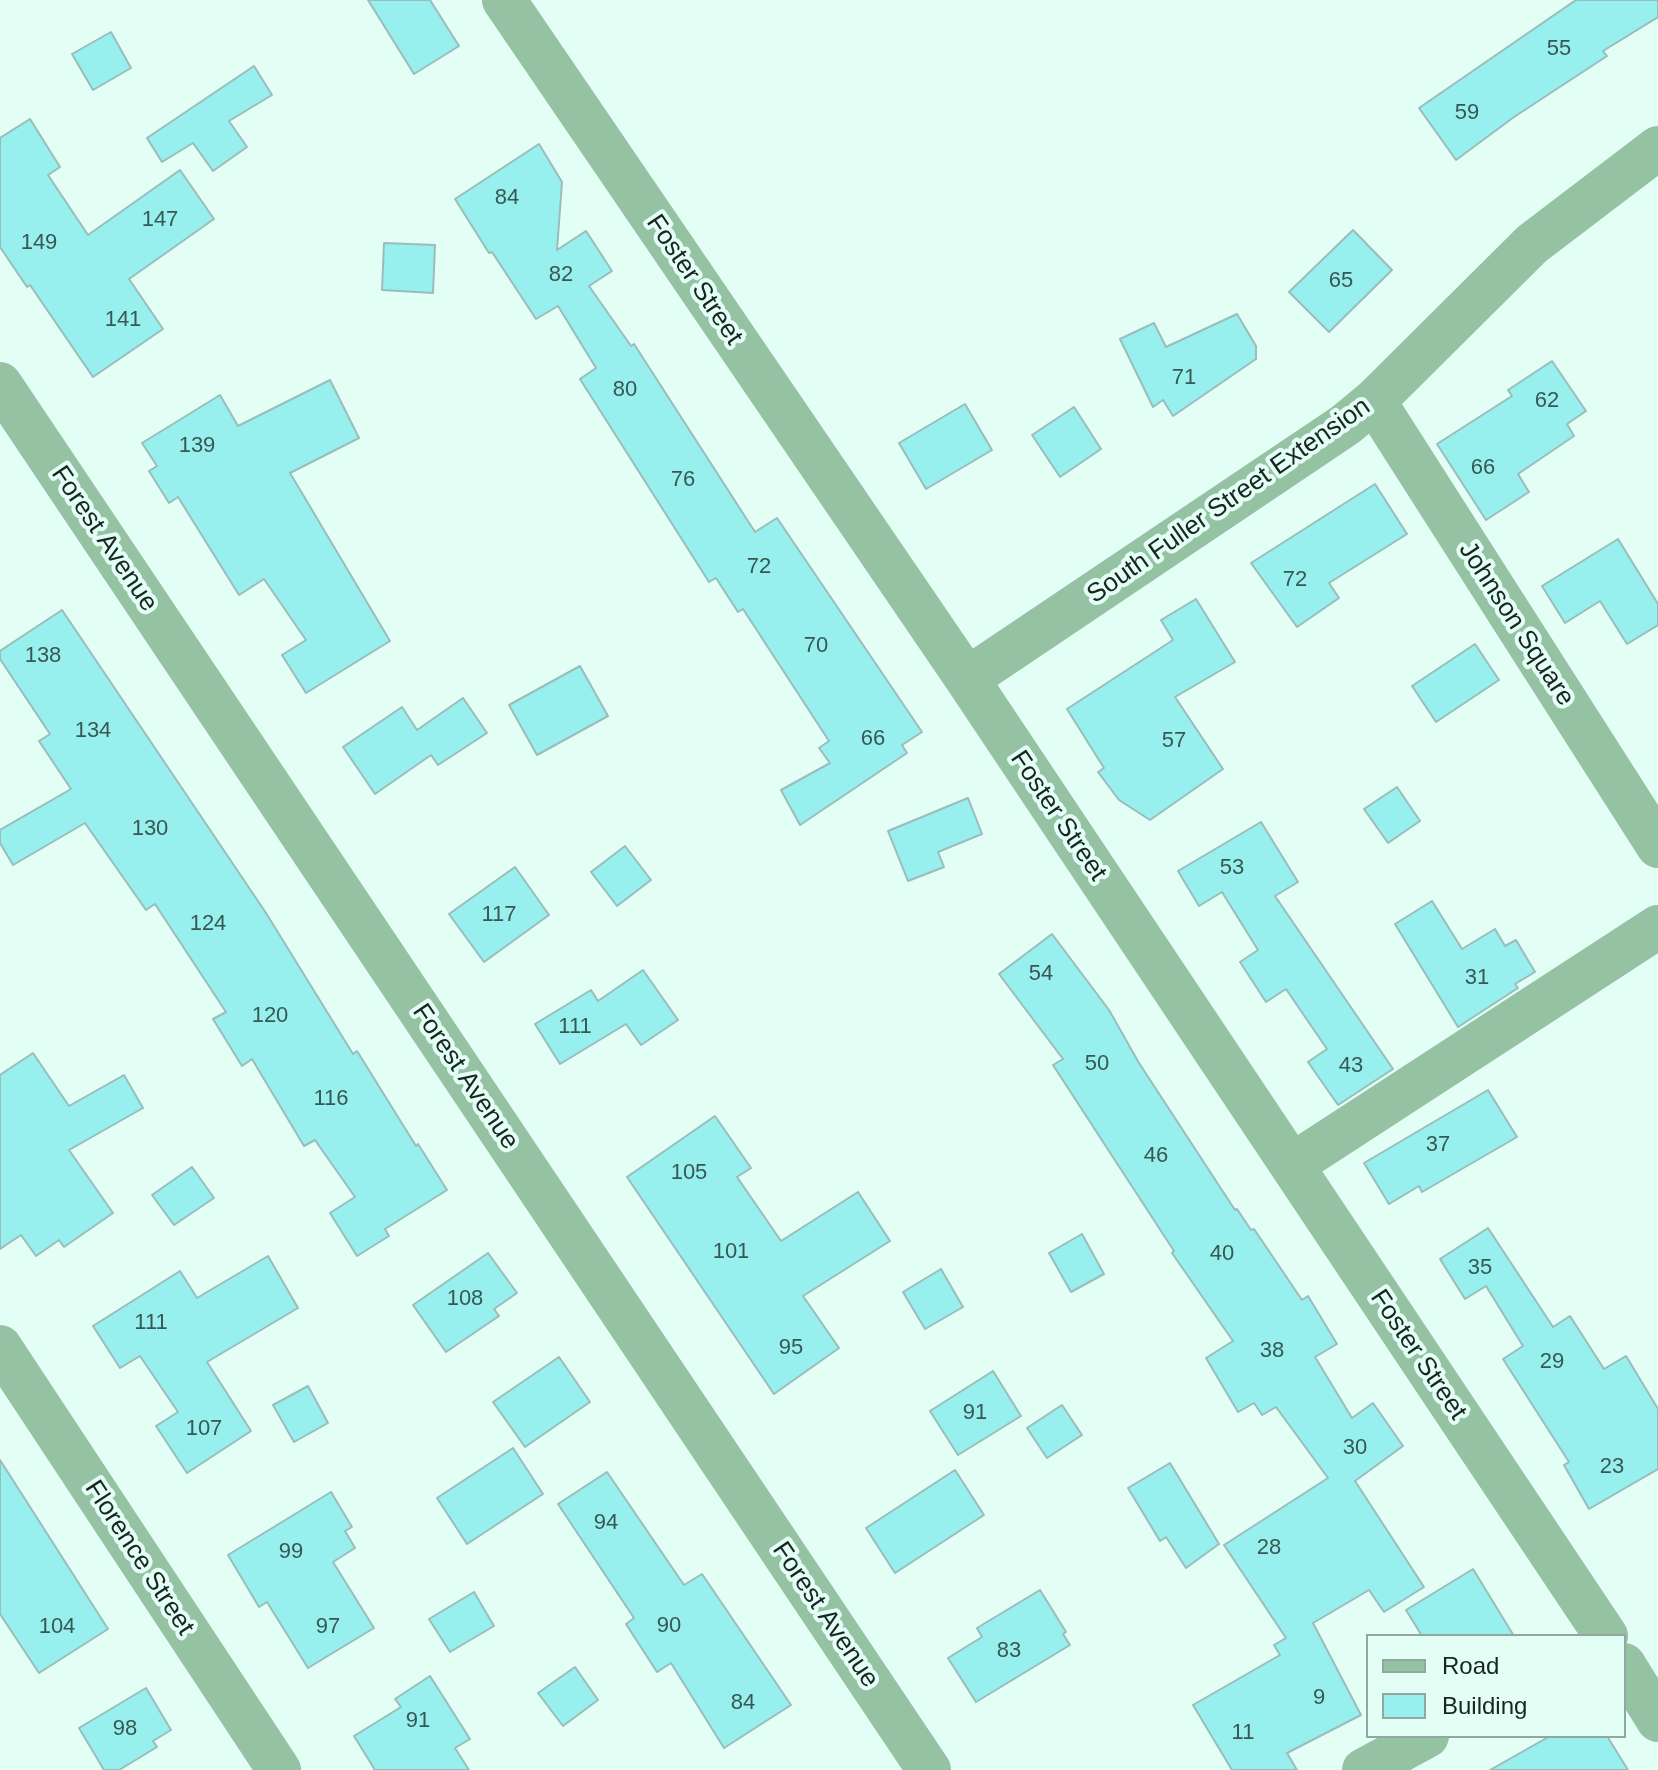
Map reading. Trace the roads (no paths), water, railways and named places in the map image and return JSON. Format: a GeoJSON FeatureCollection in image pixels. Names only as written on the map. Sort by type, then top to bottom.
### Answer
{"type":"FeatureCollection","features":[{"type":"Feature","properties":{"kind":"street","name":"Foster Street"},"geometry":{"type":"LineString","coordinates":[[504,0],[967,679],[1605,1634]]}},
{"type":"Feature","properties":{"kind":"street","name":"South Fuller Street Extension"},"geometry":{"type":"LineString","coordinates":[[967,679],[1314,447],[1374,401],[1532,244],[1658,148]]}},
{"type":"Feature","properties":{"kind":"street","name":"Forest Avenue"},"geometry":{"type":"LineString","coordinates":[[0,384],[929,1770]]}},
{"type":"Feature","properties":{"kind":"street","name":"Johnson Square"},"geometry":{"type":"LineString","coordinates":[[1374,401],[1658,846]]}},
{"type":"Feature","properties":{"kind":"street"},"geometry":{"type":"LineString","coordinates":[[1292,1165],[1658,927]]}},
{"type":"Feature","properties":{"kind":"street","name":"Florence Street"},"geometry":{"type":"LineString","coordinates":[[0,1347],[279,1770]]}},
{"type":"Feature","properties":{"kind":"street"},"geometry":{"type":"LineString","coordinates":[[1626,1668],[1658,1720]]}},
{"type":"Feature","properties":{"kind":"street"},"geometry":{"type":"LineString","coordinates":[[1364,1770],[1423,1738]]}}]}
